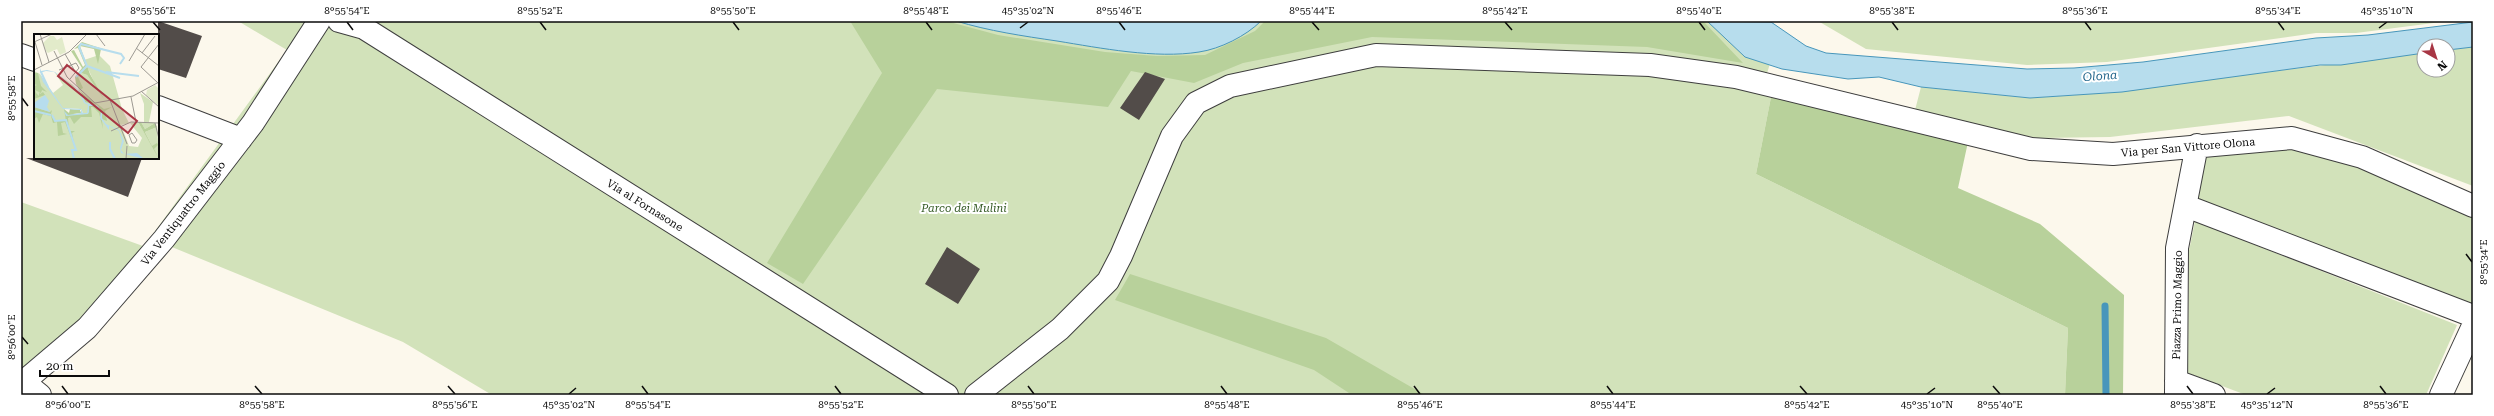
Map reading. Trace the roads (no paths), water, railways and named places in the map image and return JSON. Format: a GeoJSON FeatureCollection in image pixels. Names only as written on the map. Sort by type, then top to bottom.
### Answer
{"type":"FeatureCollection","features":[{"type":"Feature","properties":{"kind":"street","name":"Via Ventiquattro Maggio"},"geometry":{"type":"LineString","coordinates":[[28,387],[87,328],[121,291],[241,139],[319,21]]}},
{"type":"Feature","properties":{"kind":"street","name":"Via al Fornasone"},"geometry":{"type":"LineString","coordinates":[[340,21],[364,28],[947,395]]}},
{"type":"Feature","properties":{"kind":"street"},"geometry":{"type":"LineString","coordinates":[[21,55],[34,60]]}},
{"type":"Feature","properties":{"kind":"street","name":"Via per San Vittore Olona"},"geometry":{"type":"LineString","coordinates":[[976,395],[1060,329],[1108,281],[1121,256],[1172,136],[1196,104],[1230,86],[1376,55],[1650,65],[1736,77],[2031,149],[2113,154],[2197,145],[2292,138],[2362,157],[2473,206]]}},
{"type":"Feature","properties":{"kind":"street"},"geometry":{"type":"LineString","coordinates":[[159,108],[241,139]]}},
{"type":"Feature","properties":{"kind":"street","name":"Piazza Primo Maggio"},"geometry":{"type":"LineString","coordinates":[[2176,388],[2177,248],[2197,145]]}},
{"type":"Feature","properties":{"kind":"street"},"geometry":{"type":"LineString","coordinates":[[2186,206],[2473,316]]}},
{"type":"Feature","properties":{"kind":"street"},"geometry":{"type":"LineString","coordinates":[[2441,395],[2473,326]]}},
{"type":"Feature","properties":{"kind":"street"},"geometry":{"type":"LineString","coordinates":[[2176,388],[2214,395]]}},
{"type":"Feature","properties":{"kind":"water"},"geometry":{"type":"Polygon","coordinates":[[[956,21],[1261,21],[1248,32],[1224,45],[1199,52],[1165,54],[1128,52],[1032,37],[968,25],[956,21]]]}},
{"type":"Feature","properties":{"kind":"water","name":"Olona"},"geometry":{"type":"Polygon","coordinates":[[[1707,21],[1771,22],[1806,46],[1826,53],[2027,69],[2074,68],[2143,62],[2316,38],[2368,35],[2473,22],[2473,47],[2456,49],[2456,38],[2416,38],[2416,54],[2341,65],[2320,65],[2122,92],[2030,98],[1921,87],[1879,77],[1848,79],[1782,69],[1745,57],[1707,21]]]}},
{"type":"Feature","properties":{"kind":"waterway"},"geometry":{"type":"LineString","coordinates":[[2105,306],[2106,395]]}},
{"type":"Feature","properties":{"kind":"park label","name":"Parco dei Mulini"},"geometry":{"type":"Point","coordinates":[964,208]}}]}
